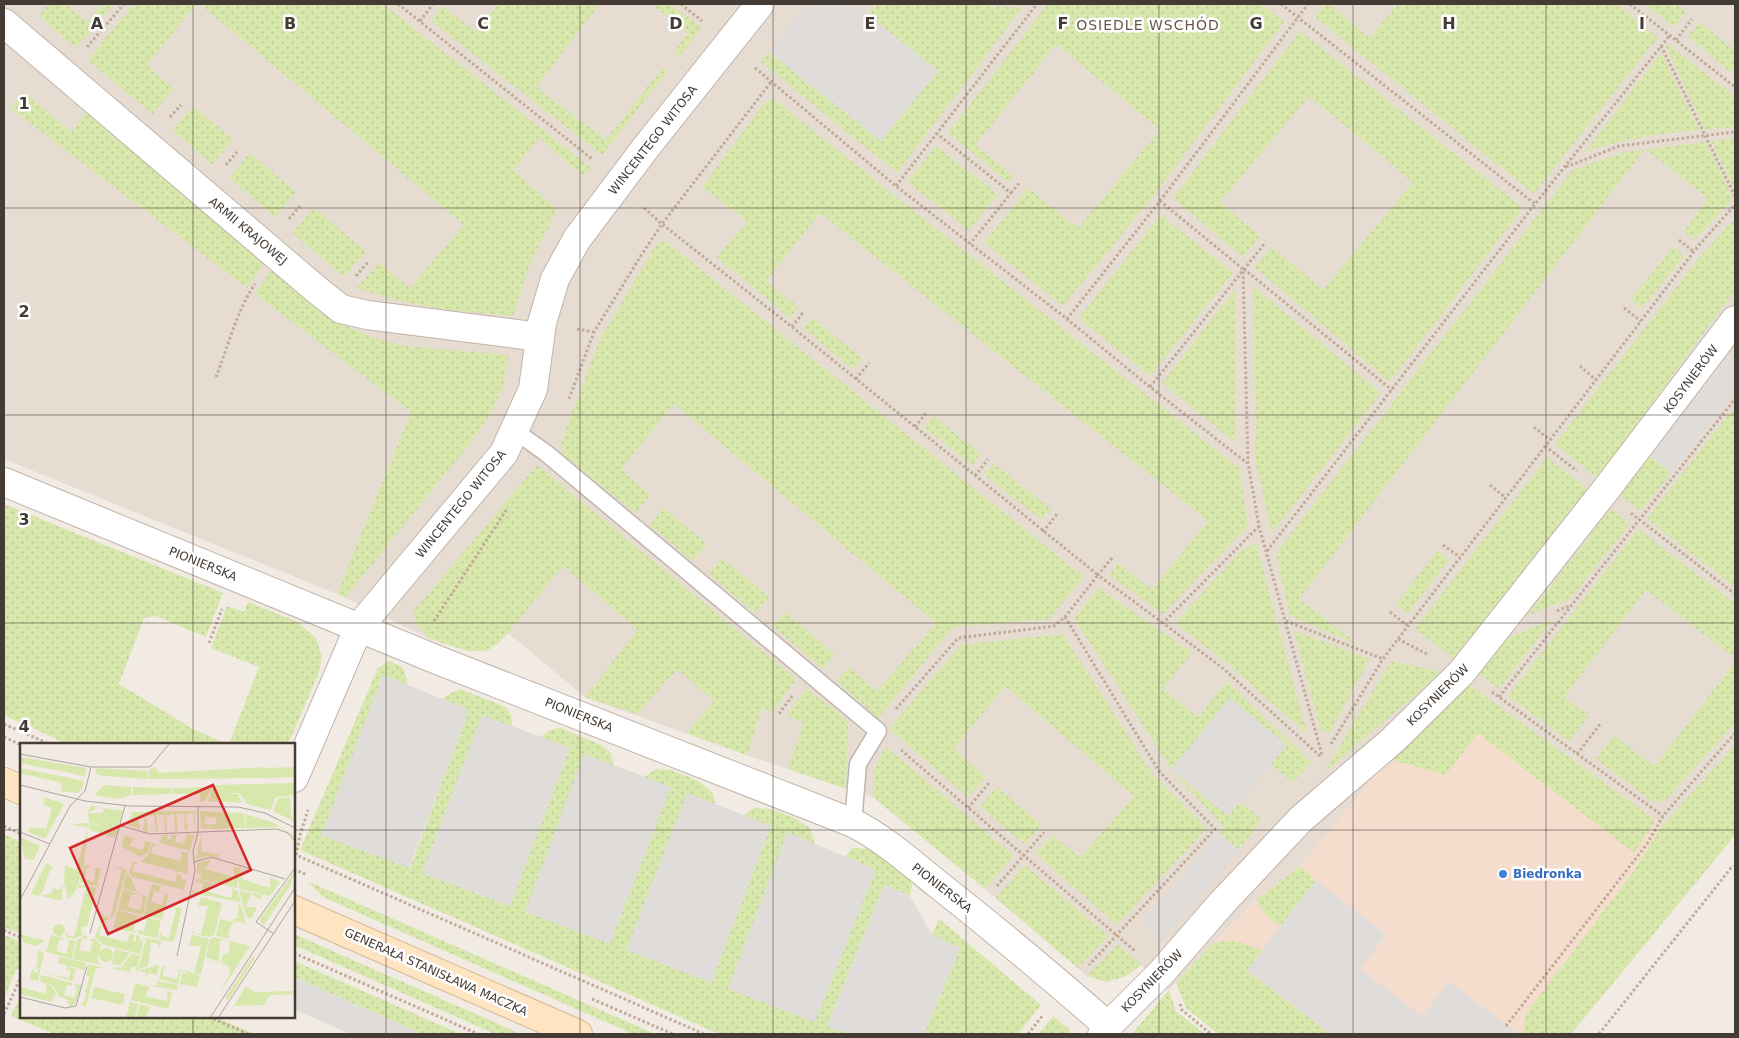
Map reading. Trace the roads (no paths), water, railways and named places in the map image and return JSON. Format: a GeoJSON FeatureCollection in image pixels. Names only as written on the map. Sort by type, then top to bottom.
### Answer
{"type":"FeatureCollection","features":[{"type":"Feature","properties":{"kind":"street","name":"WINCENTEGO WITOSA"},"geometry":{"type":"LineString","coordinates":[[295,776],[359,627],[504,453],[533,390],[542,323],[555,279],[577,238],[760,4]]}},
{"type":"Feature","properties":{"kind":"street","name":"ARMII KRAJOWEJ"},"geometry":{"type":"LineString","coordinates":[[4,23],[341,309],[367,315],[540,337]]}},
{"type":"Feature","properties":{"kind":"street","name":"KOSYNIERÓW"},"geometry":{"type":"LineString","coordinates":[[1105,1030],[1162,972],[1222,904],[1301,820],[1393,740],[1462,672],[1604,492],[1735,320]]}},
{"type":"Feature","properties":{"kind":"street","name":"PIONIERSKA"},"geometry":{"type":"LineString","coordinates":[[4,482],[415,650],[853,823],[876,834],[1066,989],[1105,1030]]}},
{"type":"Feature","properties":{"kind":"street"},"geometry":{"type":"LineString","coordinates":[[4,782],[20,790]]}},
{"type":"Feature","properties":{"kind":"street","name":"GENERAŁA STANISŁAWA MACZKA"},"geometry":{"type":"LineString","coordinates":[[295,910],[578,1034]]}},
{"type":"Feature","properties":{"kind":"lane"},"geometry":{"type":"LineString","coordinates":[[515,432],[546,453],[878,731],[858,764],[853,823]]}},
{"type":"Feature","properties":{"kind":"place","name":"Biedronka"},"geometry":{"type":"Point","coordinates":[1503,874]}},
{"type":"Feature","properties":{"kind":"district","name":"OSIEDLE WSCHÓD"},"geometry":{"type":"Point","coordinates":[1148,25]}}]}
